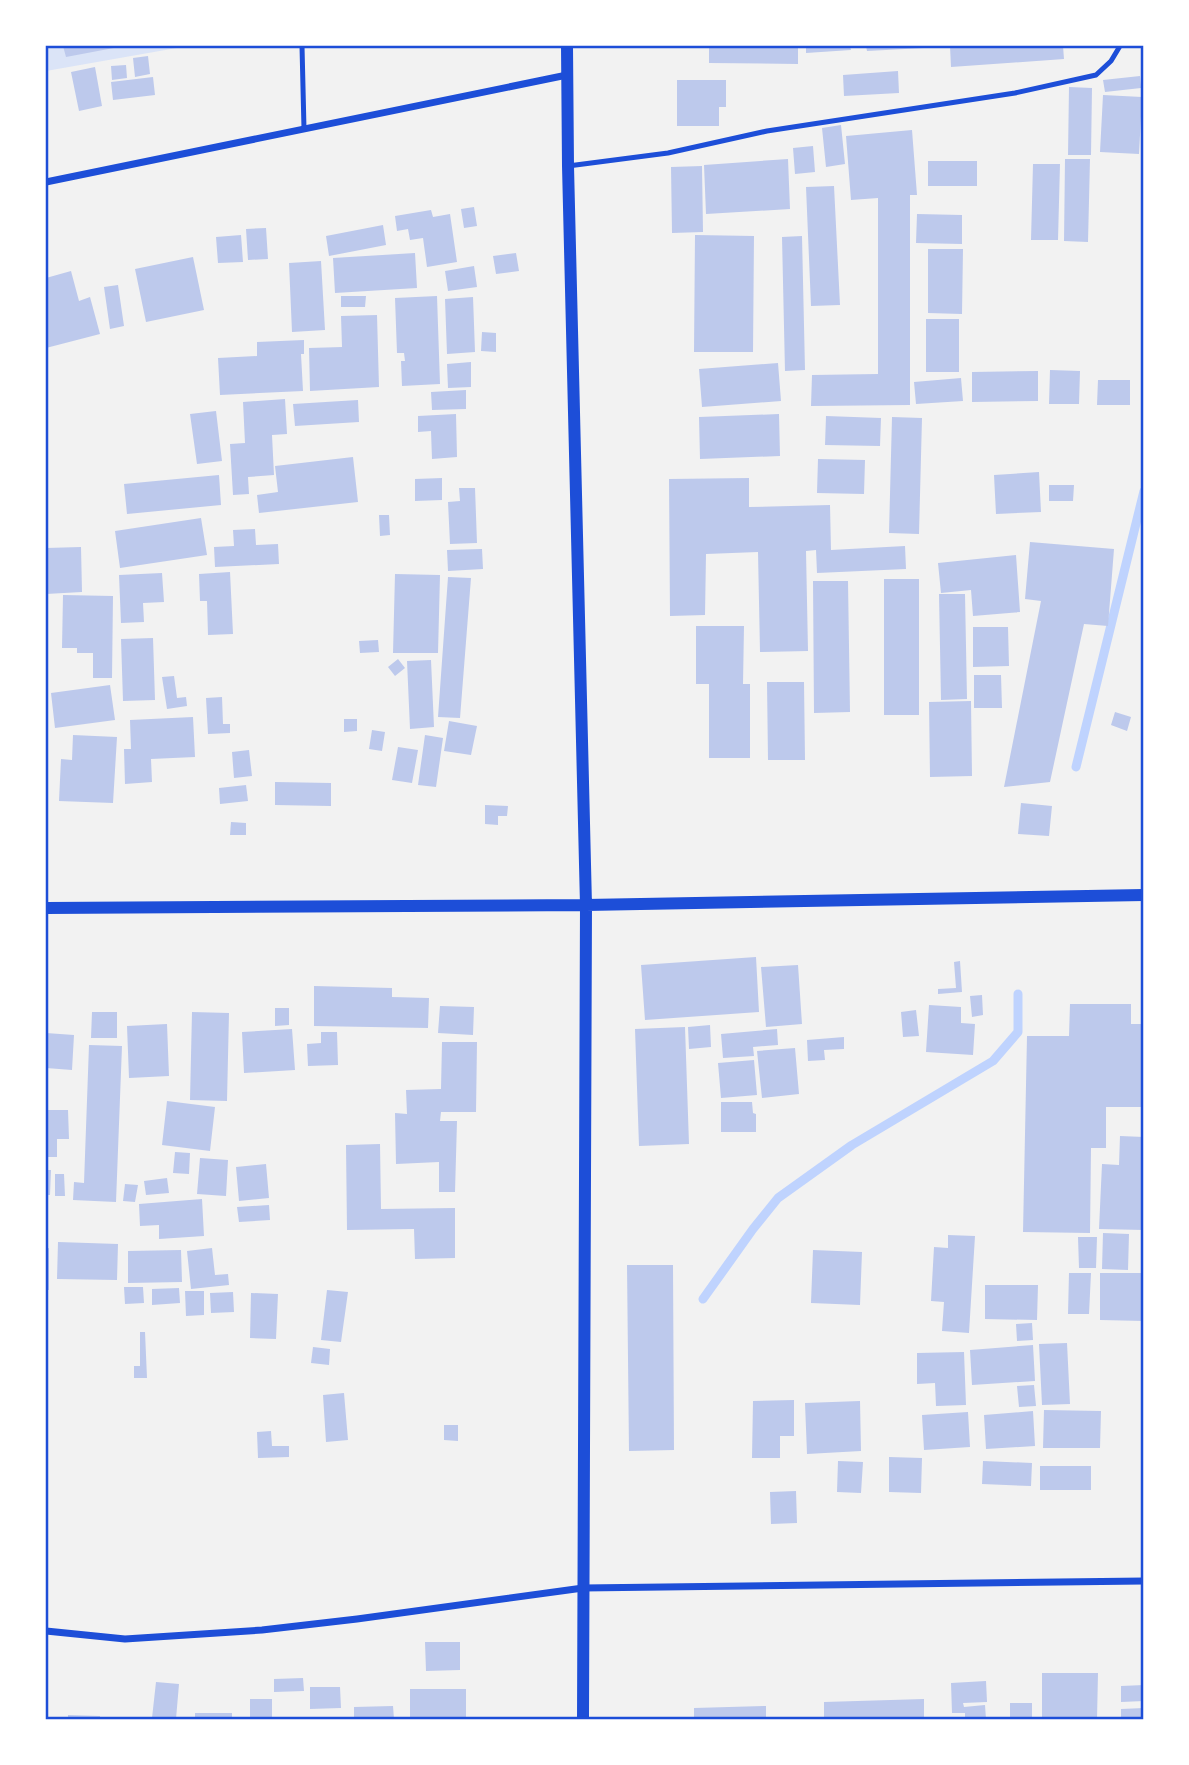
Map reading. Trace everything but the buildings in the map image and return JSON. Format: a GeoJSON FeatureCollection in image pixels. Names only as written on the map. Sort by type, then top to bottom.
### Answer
{"type":"FeatureCollection","features":[{"type":"Feature","properties":{"kind":"street"},"geometry":{"type":"LineString","coordinates":[[567,46],[586,905],[583,1720]]}},
{"type":"Feature","properties":{"kind":"street"},"geometry":{"type":"LineString","coordinates":[[46,182],[567,75]]}},
{"type":"Feature","properties":{"kind":"street"},"geometry":{"type":"LineString","coordinates":[[46,908],[586,905],[1143,895]]}},
{"type":"Feature","properties":{"kind":"street"},"geometry":{"type":"LineString","coordinates":[[46,1631],[125,1639],[262,1630],[583,1588],[1143,1581]]}},
{"type":"Feature","properties":{"kind":"lane"},"geometry":{"type":"LineString","coordinates":[[302,46],[304,129]]}},
{"type":"Feature","properties":{"kind":"lane"},"geometry":{"type":"LineString","coordinates":[[568,166],[668,153],[767,131],[1015,93],[1096,75],[1111,61],[1120,46]]}},
{"type":"Feature","properties":{"kind":"shaded area"},"geometry":{"type":"Polygon","coordinates":[[[46,46],[188,46],[46,71],[46,46]]]}},
{"type":"Feature","properties":{"kind":"waterway"},"geometry":{"type":"LineString","coordinates":[[1076,767],[1144,491]]}},
{"type":"Feature","properties":{"kind":"waterway"},"geometry":{"type":"LineString","coordinates":[[703,1299],[778,1198],[852,1145],[993,1061],[1018,1032],[1018,994]]}}]}
